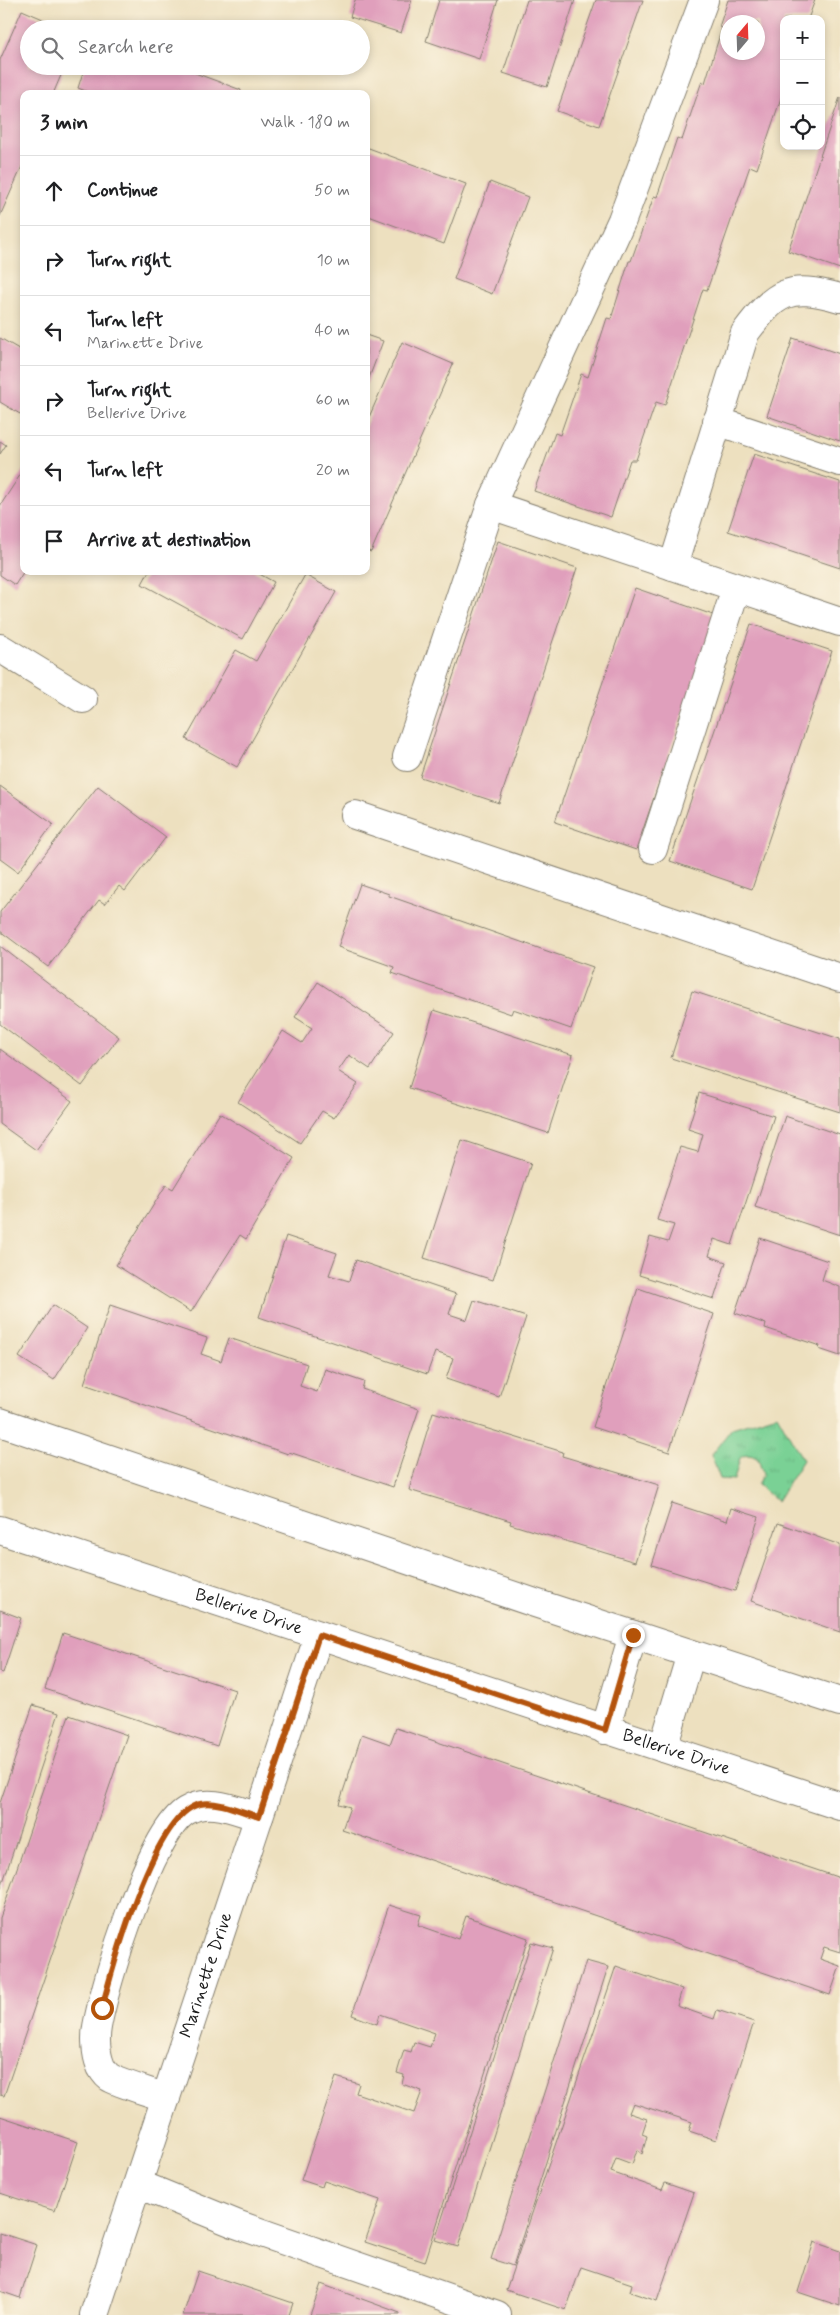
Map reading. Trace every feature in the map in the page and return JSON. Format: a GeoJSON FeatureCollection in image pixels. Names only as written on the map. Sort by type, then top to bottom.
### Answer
{"type":"FeatureCollection","features":[{"type":"Feature","properties":{"kind":"street"},"geometry":{"type":"LineString","coordinates":[[408,757],[492,505],[622,220],[704,0]]}},
{"type":"Feature","properties":{"kind":"street"},"geometry":{"type":"LineString","coordinates":[[673,566],[745,333],[766,305],[791,290],[826,294],[840,298]]}},
{"type":"Feature","properties":{"kind":"street"},"geometry":{"type":"LineString","coordinates":[[717,421],[840,462]]}},
{"type":"Feature","properties":{"kind":"street"},"geometry":{"type":"LineString","coordinates":[[492,505],[840,622]]}},
{"type":"Feature","properties":{"kind":"street"},"geometry":{"type":"LineString","coordinates":[[653,849],[736,588]]}},
{"type":"Feature","properties":{"kind":"street"},"geometry":{"type":"LineString","coordinates":[[0,648],[82,700]]}},
{"type":"Feature","properties":{"kind":"street"},"geometry":{"type":"LineString","coordinates":[[355,814],[840,978]]}},
{"type":"Feature","properties":{"kind":"street"},"geometry":{"type":"LineString","coordinates":[[0,1422],[633,1635],[840,1702]]}},
{"type":"Feature","properties":{"kind":"street","name":"Bellerive Drive"},"geometry":{"type":"LineString","coordinates":[[0,1530],[840,1806]]}},
{"type":"Feature","properties":{"kind":"street","name":"Marinette Drive"},"geometry":{"type":"LineString","coordinates":[[94,2315],[319,1635]]}},
{"type":"Feature","properties":{"kind":"street"},"geometry":{"type":"LineString","coordinates":[[605,1730],[633,1635]]}},
{"type":"Feature","properties":{"kind":"street"},"geometry":{"type":"LineString","coordinates":[[663,1748],[691,1654]]}},
{"type":"Feature","properties":{"kind":"street"},"geometry":{"type":"LineString","coordinates":[[166,2098],[108,2076],[100,2065],[97,2048],[97,2028],[110,1975],[150,1863],[165,1836],[184,1812],[200,1804],[216,1804],[259,1817]]}},
{"type":"Feature","properties":{"kind":"street"},"geometry":{"type":"LineString","coordinates":[[138,2184],[236,2224],[497,2315]]}},
{"type":"Feature","properties":{"kind":"green space"},"geometry":{"type":"Polygon","coordinates":[[[777,1414],[803,1460],[777,1501],[757,1484],[763,1474],[758,1459],[754,1456],[745,1455],[740,1458],[734,1480],[720,1479],[711,1455],[732,1428],[777,1414]]]}},
{"type":"Feature","properties":{"kind":"building"},"geometry":{"type":"Polygon","coordinates":[[[355,0],[412,0],[401,33],[370,23],[370,20],[360,20],[350,17],[355,0]]]}},
{"type":"Feature","properties":{"kind":"building"},"geometry":{"type":"Polygon","coordinates":[[[439,0],[498,0],[479,59],[426,41],[439,0]]]}},
{"type":"Feature","properties":{"kind":"building"},"geometry":{"type":"Polygon","coordinates":[[[527,0],[575,0],[547,87],[503,73],[527,0]]]}},
{"type":"Feature","properties":{"kind":"building"},"geometry":{"type":"Polygon","coordinates":[[[596,0],[643,0],[599,126],[557,111],[596,0]]]}},
{"type":"Feature","properties":{"kind":"building"},"geometry":{"type":"Polygon","coordinates":[[[728,0],[815,0],[809,15],[780,15],[780,101],[757,169],[750,166],[707,290],[703,289],[665,405],[656,402],[636,460],[630,460],[611,517],[534,491],[555,433],[560,435],[581,374],[588,377],[607,318],[611,319],[629,261],[631,261],[654,196],[657,197],[677,138],[682,140],[702,81],[705,83],[720,34],[720,60],[765,60],[765,15],[723,15],[728,0]]]}},
{"type":"Feature","properties":{"kind":"building"},"geometry":{"type":"Polygon","coordinates":[[[22,10],[45,20],[20,20],[20,75],[61,75],[55,90],[20,90],[20,171],[0,216],[0,60],[22,10]]]}},
{"type":"Feature","properties":{"kind":"building"},"geometry":{"type":"Polygon","coordinates":[[[82,75],[200,75],[241,90],[83,90],[78,88],[82,75]]]}},
{"type":"Feature","properties":{"kind":"building"},"geometry":{"type":"Polygon","coordinates":[[[840,97],[840,269],[788,251],[822,150],[825,150],[825,141],[840,97]]]}},
{"type":"Feature","properties":{"kind":"building"},"geometry":{"type":"Polygon","coordinates":[[[370,148],[466,184],[444,244],[370,216],[370,148]]]}},
{"type":"Feature","properties":{"kind":"building"},"geometry":{"type":"Polygon","coordinates":[[[490,182],[528,197],[492,294],[454,279],[490,182]]]}},
{"type":"Feature","properties":{"kind":"building"},"geometry":{"type":"Polygon","coordinates":[[[370,336],[383,341],[370,375],[370,336]]]}},
{"type":"Feature","properties":{"kind":"building"},"geometry":{"type":"Polygon","coordinates":[[[0,338],[20,350],[20,414],[0,402],[0,338]]]}},
{"type":"Feature","properties":{"kind":"building"},"geometry":{"type":"Polygon","coordinates":[[[793,338],[840,354],[840,441],[767,416],[793,338]]]}},
{"type":"Feature","properties":{"kind":"building"},"geometry":{"type":"Polygon","coordinates":[[[402,342],[453,364],[371,552],[370,552],[370,415],[402,342]]]}},
{"type":"Feature","properties":{"kind":"building"},"geometry":{"type":"Polygon","coordinates":[[[0,441],[6,445],[0,454],[0,441]]]}},
{"type":"Feature","properties":{"kind":"building"},"geometry":{"type":"Polygon","coordinates":[[[754,454],[840,482],[840,568],[728,531],[754,454]]]}},
{"type":"Feature","properties":{"kind":"building"},"geometry":{"type":"Polygon","coordinates":[[[20,475],[21,575],[15,585],[0,575],[0,506],[20,475]]]}},
{"type":"Feature","properties":{"kind":"building"},"geometry":{"type":"Polygon","coordinates":[[[498,541],[577,568],[499,803],[420,777],[498,541]]]}},
{"type":"Feature","properties":{"kind":"building"},"geometry":{"type":"Polygon","coordinates":[[[147,575],[261,575],[274,582],[243,639],[142,584],[147,575]]]}},
{"type":"Feature","properties":{"kind":"building"},"geometry":{"type":"Polygon","coordinates":[[[305,575],[336,592],[237,767],[186,739],[236,650],[256,661],[305,575]]]}},
{"type":"Feature","properties":{"kind":"building"},"geometry":{"type":"Polygon","coordinates":[[[635,588],[716,616],[636,850],[555,822],[635,588]]]}},
{"type":"Feature","properties":{"kind":"building"},"geometry":{"type":"Polygon","coordinates":[[[751,624],[832,651],[752,889],[670,861],[751,624]]]}},
{"type":"Feature","properties":{"kind":"building"},"geometry":{"type":"Polygon","coordinates":[[[0,786],[53,824],[18,872],[0,859],[0,786]]]}},
{"type":"Feature","properties":{"kind":"building"},"geometry":{"type":"Polygon","coordinates":[[[98,786],[166,837],[125,891],[119,886],[105,904],[99,900],[48,967],[0,931],[0,912],[98,786]]]}},
{"type":"Feature","properties":{"kind":"building"},"geometry":{"type":"Polygon","coordinates":[[[360,884],[389,894],[389,896],[593,967],[571,1029],[513,1009],[511,1014],[392,973],[394,967],[338,947],[360,884]]]}},
{"type":"Feature","properties":{"kind":"building"},"geometry":{"type":"Polygon","coordinates":[[[0,946],[119,1037],[82,1086],[0,1024],[0,946]]]}},
{"type":"Feature","properties":{"kind":"building"},"geometry":{"type":"Polygon","coordinates":[[[318,982],[394,1032],[370,1069],[349,1055],[338,1071],[358,1084],[334,1118],[322,1111],[300,1143],[238,1102],[283,1031],[302,1043],[312,1028],[295,1017],[318,982]]]}},
{"type":"Feature","properties":{"kind":"building"},"geometry":{"type":"Polygon","coordinates":[[[692,991],[840,1039],[840,1112],[671,1058],[692,991]]]}},
{"type":"Feature","properties":{"kind":"building"},"geometry":{"type":"Polygon","coordinates":[[[434,1010],[573,1055],[548,1133],[409,1088],[434,1010]]]}},
{"type":"Feature","properties":{"kind":"building"},"geometry":{"type":"Polygon","coordinates":[[[0,1049],[72,1101],[36,1150],[0,1124],[0,1049]]]}},
{"type":"Feature","properties":{"kind":"building"},"geometry":{"type":"Polygon","coordinates":[[[699,1093],[774,1116],[732,1245],[714,1239],[709,1256],[726,1262],[714,1299],[639,1275],[650,1237],[668,1242],[674,1225],[657,1220],[680,1147],[698,1152],[703,1134],[688,1129],[699,1093]]]}},
{"type":"Feature","properties":{"kind":"building"},"geometry":{"type":"Polygon","coordinates":[[[220,1113],[294,1158],[246,1239],[240,1235],[191,1312],[116,1265],[166,1185],[173,1189],[220,1113]]]}},
{"type":"Feature","properties":{"kind":"building"},"geometry":{"type":"Polygon","coordinates":[[[785,1116],[840,1135],[840,1235],[755,1207],[785,1116]]]}},
{"type":"Feature","properties":{"kind":"building"},"geometry":{"type":"Polygon","coordinates":[[[462,1140],[531,1163],[493,1280],[424,1258],[462,1140]]]}},
{"type":"Feature","properties":{"kind":"building"},"geometry":{"type":"Polygon","coordinates":[[[286,1236],[337,1253],[329,1275],[349,1281],[356,1260],[456,1294],[449,1314],[467,1320],[474,1300],[526,1317],[499,1397],[446,1379],[453,1358],[435,1352],[427,1374],[259,1317],[286,1236]]]}},
{"type":"Feature","properties":{"kind":"building"},"geometry":{"type":"Polygon","coordinates":[[[760,1238],[828,1261],[822,1280],[840,1287],[840,1356],[819,1349],[820,1346],[765,1328],[766,1324],[735,1313],[760,1238]]]}},
{"type":"Feature","properties":{"kind":"building"},"geometry":{"type":"Polygon","coordinates":[[[638,1288],[714,1314],[669,1452],[593,1427],[638,1288]]]}},
{"type":"Feature","properties":{"kind":"building"},"geometry":{"type":"Polygon","coordinates":[[[53,1305],[87,1328],[54,1380],[19,1357],[53,1305]]]}},
{"type":"Feature","properties":{"kind":"building"},"geometry":{"type":"Polygon","coordinates":[[[110,1305],[207,1338],[201,1354],[221,1361],[229,1338],[307,1364],[300,1386],[317,1392],[325,1369],[364,1382],[362,1389],[419,1409],[393,1487],[289,1452],[288,1454],[84,1384],[110,1305]]]}},
{"type":"Feature","properties":{"kind":"building"},"geometry":{"type":"Polygon","coordinates":[[[433,1412],[563,1452],[562,1456],[659,1485],[635,1562],[510,1524],[511,1521],[409,1490],[433,1412]]]}},
{"type":"Feature","properties":{"kind":"building"},"geometry":{"type":"Polygon","coordinates":[[[672,1503],[727,1521],[731,1508],[759,1517],[735,1591],[652,1565],[672,1503]]]}},
{"type":"Feature","properties":{"kind":"building"},"geometry":{"type":"Polygon","coordinates":[[[778,1523],[840,1545],[840,1632],[751,1601],[778,1523]]]}},
{"type":"Feature","properties":{"kind":"building"},"geometry":{"type":"Polygon","coordinates":[[[0,1610],[21,1618],[3,1673],[0,1672],[0,1610]]]}},
{"type":"Feature","properties":{"kind":"building"},"geometry":{"type":"Polygon","coordinates":[[[63,1633],[235,1690],[217,1746],[45,1689],[63,1633]]]}},
{"type":"Feature","properties":{"kind":"building"},"geometry":{"type":"Polygon","coordinates":[[[33,1705],[59,1713],[0,1891],[0,1803],[33,1705]]]}},
{"type":"Feature","properties":{"kind":"building"},"geometry":{"type":"Polygon","coordinates":[[[69,1715],[127,1735],[4,2096],[0,2095],[0,1918],[69,1715]]]}},
{"type":"Feature","properties":{"kind":"building"},"geometry":{"type":"Polygon","coordinates":[[[396,1728],[840,1878],[840,1952],[824,1947],[820,1959],[840,1966],[830,1995],[342,1830],[350,1807],[339,1804],[362,1734],[390,1744],[396,1728]]]}},
{"type":"Feature","properties":{"kind":"building"},"geometry":{"type":"Polygon","coordinates":[[[389,1905],[421,1915],[418,1925],[458,1939],[466,1916],[528,1938],[425,2262],[365,2242],[380,2200],[324,2181],[322,2187],[301,2180],[336,2077],[359,2084],[356,2093],[414,2113],[422,2091],[402,2084],[404,2075],[397,2073],[404,2050],[411,2052],[414,2042],[430,2047],[435,2033],[380,2014],[377,2024],[352,2015],[389,1905]]]}},
{"type":"Feature","properties":{"kind":"building"},"geometry":{"type":"Polygon","coordinates":[[[531,1942],[553,1948],[458,2247],[435,2240],[531,1942]]]}},
{"type":"Feature","properties":{"kind":"building"},"geometry":{"type":"Polygon","coordinates":[[[586,1961],[608,1967],[513,2266],[491,2259],[586,1961]]]}},
{"type":"Feature","properties":{"kind":"building"},"geometry":{"type":"Polygon","coordinates":[[[616,1966],[682,1989],[677,2006],[714,2019],[717,2010],[754,2022],[716,2140],[689,2131],[692,2122],[633,2103],[629,2113],[647,2119],[642,2134],[647,2136],[642,2154],[637,2150],[632,2164],[616,2158],[611,2172],[662,2190],[665,2183],[694,2193],[657,2301],[630,2292],[632,2284],[581,2267],[566,2310],[506,2290],[616,1966]]]}},
{"type":"Feature","properties":{"kind":"building"},"geometry":{"type":"Polygon","coordinates":[[[0,2116],[78,2142],[55,2211],[0,2193],[0,2116]]]}},
{"type":"Feature","properties":{"kind":"building"},"geometry":{"type":"Polygon","coordinates":[[[0,2233],[37,2245],[20,2298],[0,2291],[0,2233]]]}},
{"type":"Feature","properties":{"kind":"building"},"geometry":{"type":"Polygon","coordinates":[[[814,2242],[840,2251],[840,2306],[798,2292],[814,2242]]]}},
{"type":"Feature","properties":{"kind":"building"},"geometry":{"type":"Polygon","coordinates":[[[198,2271],[293,2303],[289,2315],[183,2315],[198,2271]]]}},
{"type":"Feature","properties":{"kind":"building"},"geometry":{"type":"Polygon","coordinates":[[[321,2284],[400,2313],[400,2315],[310,2315],[321,2284]]]}},
{"type":"Feature","properties":{"kind":"route"},"geometry":{"type":"LineString","coordinates":[[102,2008],[110,1975],[150,1863],[173,1824],[184,1812],[200,1804],[216,1804],[259,1817],[319,1635],[605,1730],[633,1635]]}}]}
